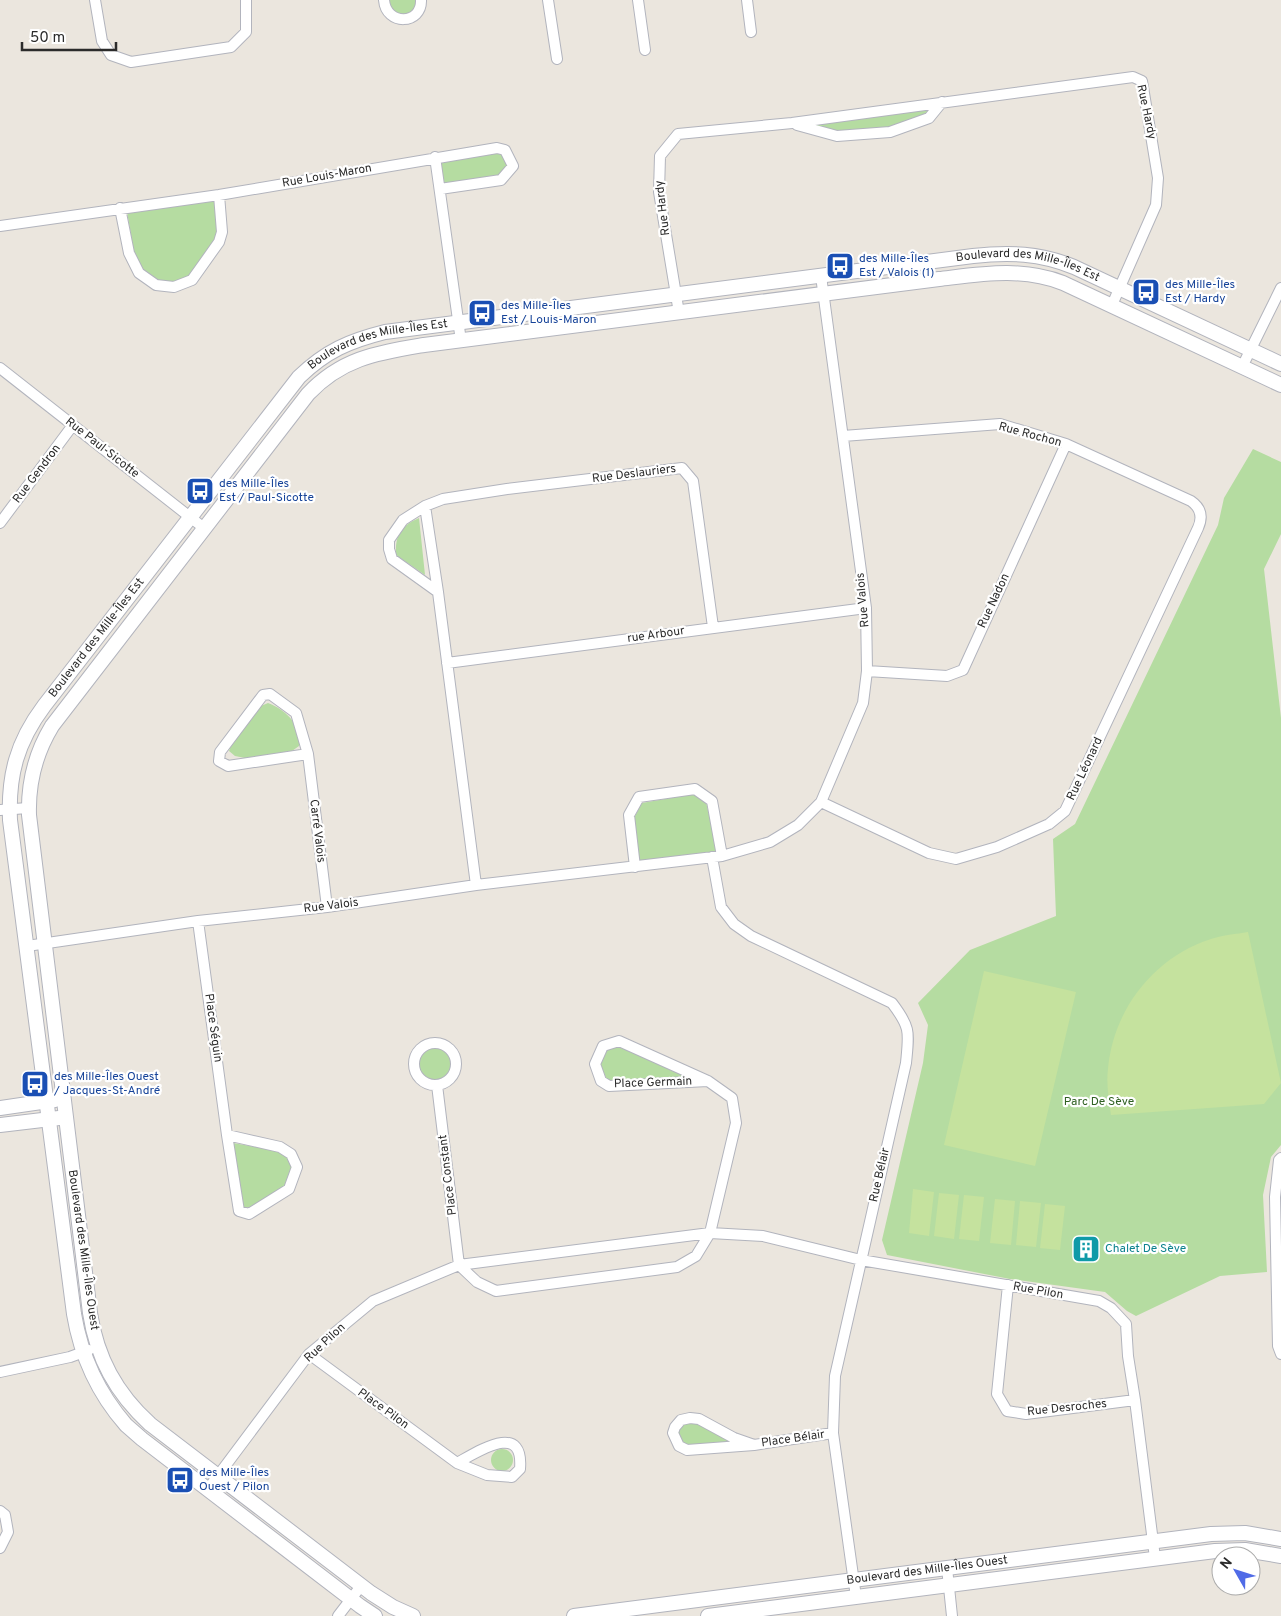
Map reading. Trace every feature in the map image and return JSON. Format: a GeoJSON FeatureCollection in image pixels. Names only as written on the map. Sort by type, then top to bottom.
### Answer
{"type":"FeatureCollection","features":[{"type":"Feature","properties":{"kind":"street"},"geometry":{"type":"LineString","coordinates":[[95,0],[102,41],[111,55],[131,62],[231,47],[246,32],[246,0]]}},
{"type":"Feature","properties":{"kind":"street"},"geometry":{"type":"LineString","coordinates":[[384,0],[385,9],[391,16],[401,19],[414,16],[419,10],[421,0]]}},
{"type":"Feature","properties":{"kind":"street"},"geometry":{"type":"LineString","coordinates":[[548,0],[557,58]]}},
{"type":"Feature","properties":{"kind":"street"},"geometry":{"type":"LineString","coordinates":[[638,0],[645,50]]}},
{"type":"Feature","properties":{"kind":"street"},"geometry":{"type":"LineString","coordinates":[[747,0],[751,32]]}},
{"type":"Feature","properties":{"kind":"street","name":"Rue Hardy"},"geometry":{"type":"LineString","coordinates":[[679,313],[659,192],[660,156],[678,134],[792,123],[1133,76],[1142,81],[1158,187],[1156,205],[1112,305]]}},
{"type":"Feature","properties":{"kind":"street","name":"Rue Hardy"},"geometry":{"type":"LineString","coordinates":[[792,123],[837,136],[890,132],[929,118],[942,102]]}},
{"type":"Feature","properties":{"kind":"street","name":"Rue Louis-Maron"},"geometry":{"type":"LineString","coordinates":[[0,226],[120,208],[219,196],[436,157],[497,148],[505,150],[513,166],[501,180],[440,189]]}},
{"type":"Feature","properties":{"kind":"street"},"geometry":{"type":"LineString","coordinates":[[436,157],[461,341]]}},
{"type":"Feature","properties":{"kind":"street"},"geometry":{"type":"LineString","coordinates":[[120,208],[130,253],[139,273],[156,285],[174,287],[192,280],[219,242],[222,232],[219,196]]}},
{"type":"Feature","properties":{"kind":"street","name":"Boulevard des Mille-Îles Est"},"geometry":{"type":"LineString","coordinates":[[27,946],[5,810],[13,769],[23,740],[32,723],[286,392],[306,370],[320,358],[338,347],[385,332],[981,255],[1018,253],[1038,255],[1064,263],[1281,364]]}},
{"type":"Feature","properties":{"kind":"street","name":"Boulevard des Mille-Îles Est"},"geometry":{"type":"LineString","coordinates":[[45,944],[28,808],[32,773],[46,735],[302,402],[330,374],[354,360],[373,354],[461,341],[1010,272],[1028,273],[1054,279],[1281,384]]}},
{"type":"Feature","properties":{"kind":"street","name":"Rue Valois"},"geometry":{"type":"LineString","coordinates":[[27,946],[198,921],[327,907],[476,885],[717,857],[770,842],[798,825],[821,802],[863,703],[867,672],[866,608],[822,276]]}},
{"type":"Feature","properties":{"kind":"street"},"geometry":{"type":"LineString","coordinates":[[1242,367],[1281,288]]}},
{"type":"Feature","properties":{"kind":"street","name":"Rue Paul-Sicotte"},"geometry":{"type":"LineString","coordinates":[[0,368],[204,528]]}},
{"type":"Feature","properties":{"kind":"street","name":"Rue Rochon"},"geometry":{"type":"LineString","coordinates":[[843,436],[1000,424],[1066,444],[1191,501],[1200,511]]}},
{"type":"Feature","properties":{"kind":"street","name":"Rue Gendron"},"geometry":{"type":"LineString","coordinates":[[0,523],[73,425]]}},
{"type":"Feature","properties":{"kind":"street","name":"Rue Nadon"},"geometry":{"type":"LineString","coordinates":[[867,672],[947,676],[963,670],[1066,444]]}},
{"type":"Feature","properties":{"kind":"street","name":"Rue Deslauriers"},"geometry":{"type":"LineString","coordinates":[[438,592],[392,559],[389,549],[389,540],[404,520],[425,506],[443,499],[507,489],[682,468],[693,481],[713,627]]}},
{"type":"Feature","properties":{"kind":"street"},"geometry":{"type":"LineString","coordinates":[[425,506],[476,885]]}},
{"type":"Feature","properties":{"kind":"street","name":"Rue Léonard"},"geometry":{"type":"LineString","coordinates":[[821,802],[929,853],[956,859],[998,847],[1054,820],[1065,811],[1200,525],[1200,511]]}},
{"type":"Feature","properties":{"kind":"street","name":"rue Arbour"},"geometry":{"type":"LineString","coordinates":[[447,663],[866,608]]}},
{"type":"Feature","properties":{"kind":"street","name":"Carré Valois"},"geometry":{"type":"LineString","coordinates":[[308,754],[228,766],[220,761],[220,752],[262,695],[270,694],[296,713],[308,754],[327,907]]}},
{"type":"Feature","properties":{"kind":"street"},"geometry":{"type":"LineString","coordinates":[[635,867],[629,816],[639,797],[696,789],[712,801],[717,857]]}},
{"type":"Feature","properties":{"kind":"street"},"geometry":{"type":"LineString","coordinates":[[5,810],[28,808]]}},
{"type":"Feature","properties":{"kind":"street","name":"Rue Bélair"},"geometry":{"type":"LineString","coordinates":[[717,857],[721,907],[734,924],[751,936],[892,1003],[906,1021],[909,1038],[906,1063],[834,1376],[833,1433],[856,1596]]}},
{"type":"Feature","properties":{"kind":"street","name":"Place Séguin"},"geometry":{"type":"LineString","coordinates":[[198,921],[227,1135],[239,1211],[249,1214],[289,1189],[298,1167],[291,1154],[280,1147],[227,1135]]}},
{"type":"Feature","properties":{"kind":"street","name":"Boulevard des Mille-Îles Ouest"},"geometry":{"type":"LineString","coordinates":[[45,944],[90,1313],[97,1347],[112,1380],[136,1411],[150,1424],[217,1477],[361,1586],[385,1603],[413,1616]]}},
{"type":"Feature","properties":{"kind":"street","name":"Boulevard des Mille-Îles Ouest"},"geometry":{"type":"LineString","coordinates":[[27,946],[74,1314],[83,1352],[98,1385],[114,1410],[126,1424],[351,1600],[375,1616]]}},
{"type":"Feature","properties":{"kind":"street","name":"Place Germain"},"geometry":{"type":"LineString","coordinates":[[708,1080],[609,1086],[600,1081],[595,1064],[603,1046],[619,1041],[708,1080],[732,1098],[736,1123],[710,1233]]}},
{"type":"Feature","properties":{"kind":"street"},"geometry":{"type":"LineString","coordinates":[[434,1042],[446,1045],[452,1050],[456,1059],[455,1073],[451,1079],[437,1085],[428,1084],[422,1080],[414,1068],[414,1060],[418,1051],[426,1044],[434,1042]]}},
{"type":"Feature","properties":{"kind":"street","name":"Place Constant"},"geometry":{"type":"LineString","coordinates":[[437,1085],[459,1265]]}},
{"type":"Feature","properties":{"kind":"street"},"geometry":{"type":"LineString","coordinates":[[0,1108],[64,1099]]}},
{"type":"Feature","properties":{"kind":"street"},"geometry":{"type":"LineString","coordinates":[[0,1125],[65,1117]]}},
{"type":"Feature","properties":{"kind":"street"},"geometry":{"type":"LineString","coordinates":[[1281,1158],[1279,1160],[1275,1197],[1278,1346],[1281,1354]]}},
{"type":"Feature","properties":{"kind":"street"},"geometry":{"type":"LineString","coordinates":[[459,1265],[477,1282],[496,1291],[677,1266],[696,1256],[710,1233]]}},
{"type":"Feature","properties":{"kind":"street","name":"Rue Pilon"},"geometry":{"type":"LineString","coordinates":[[208,1489],[309,1354],[373,1301],[459,1265],[710,1233],[763,1236],[861,1260],[1099,1301],[1111,1308],[1126,1324],[1128,1356],[1156,1558]]}},
{"type":"Feature","properties":{"kind":"street","name":"Rue Desroches"},"geometry":{"type":"LineString","coordinates":[[1008,1286],[997,1394],[1008,1410],[1026,1414],[1135,1400]]}},
{"type":"Feature","properties":{"kind":"street"},"geometry":{"type":"LineString","coordinates":[[0,1372],[70,1357],[97,1347]]}},
{"type":"Feature","properties":{"kind":"street","name":"Place Pilon"},"geometry":{"type":"LineString","coordinates":[[309,1354],[457,1463],[487,1475],[512,1477],[520,1469],[521,1456],[514,1445],[504,1442],[484,1449],[457,1463]]}},
{"type":"Feature","properties":{"kind":"street","name":"Place Bélair"},"geometry":{"type":"LineString","coordinates":[[754,1445],[734,1438],[698,1419],[681,1420],[673,1433],[679,1446],[687,1450],[754,1445],[833,1433]]}},
{"type":"Feature","properties":{"kind":"street"},"geometry":{"type":"LineString","coordinates":[[0,1511],[5,1515],[8,1532],[0,1548]]}},
{"type":"Feature","properties":{"kind":"street","name":"Boulevard des Mille-Îles Ouest"},"geometry":{"type":"LineString","coordinates":[[574,1616],[1154,1541],[1234,1533],[1254,1534],[1281,1539]]}},
{"type":"Feature","properties":{"kind":"street","name":"Boulevard des Mille-Îles Ouest"},"geometry":{"type":"LineString","coordinates":[[708,1616],[728,1615],[856,1596],[1228,1550],[1281,1556]]}},
{"type":"Feature","properties":{"kind":"street"},"geometry":{"type":"LineString","coordinates":[[946,1568],[952,1616]]}},
{"type":"Feature","properties":{"kind":"street"},"geometry":{"type":"LineString","coordinates":[[338,1616],[361,1586]]}},
{"type":"Feature","properties":{"kind":"street"},"geometry":{"type":"LineString","coordinates":[[726,1597],[728,1615]]}},
{"type":"Feature","properties":{"kind":"green space"},"geometry":{"type":"Polygon","coordinates":[[[387,0],[419,0],[418,5],[408,16],[393,13],[387,0]]]}},
{"type":"Feature","properties":{"kind":"green space"},"geometry":{"type":"Polygon","coordinates":[[[932,107],[914,120],[889,128],[863,132],[836,133],[805,125],[932,107]]]}},
{"type":"Feature","properties":{"kind":"green space"},"geometry":{"type":"Polygon","coordinates":[[[496,151],[503,153],[510,166],[500,177],[442,186],[439,161],[496,151]]]}},
{"type":"Feature","properties":{"kind":"green space"},"geometry":{"type":"Polygon","coordinates":[[[215,200],[218,236],[190,276],[175,283],[158,281],[144,272],[134,252],[127,212],[215,200]]]}},
{"type":"Feature","properties":{"kind":"green space","name":"Parc De Sève"},"geometry":{"type":"Polygon","coordinates":[[[1253,449],[1281,462],[1281,534],[1264,569],[1281,718],[1281,1145],[1271,1157],[1263,1195],[1267,1272],[1220,1276],[1136,1316],[1127,1311],[1105,1292],[1010,1279],[887,1255],[882,1240],[923,1063],[928,1025],[918,1003],[970,950],[1056,916],[1053,839],[1075,824],[1218,525],[1224,498],[1253,449]]]}},
{"type":"Feature","properties":{"kind":"green space"},"geometry":{"type":"Polygon","coordinates":[[[419,518],[425,575],[396,555],[400,532],[408,524],[419,518]]]}},
{"type":"Feature","properties":{"kind":"green space"},"geometry":{"type":"Polygon","coordinates":[[[268,703],[287,714],[291,719],[298,731],[299,746],[292,751],[245,758],[235,756],[229,751],[232,743],[261,706],[268,703]]]}},
{"type":"Feature","properties":{"kind":"green space"},"geometry":{"type":"Polygon","coordinates":[[[693,794],[706,802],[718,853],[640,866],[634,818],[642,803],[693,794]]]}},
{"type":"Feature","properties":{"kind":"green space"},"geometry":{"type":"Polygon","coordinates":[[[1248,932],[1281,1083],[1264,1104],[1111,1115],[1107,1080],[1112,1047],[1118,1026],[1140,989],[1155,972],[1190,947],[1216,938],[1248,932]]]}},
{"type":"Feature","properties":{"kind":"green space"},"geometry":{"type":"Polygon","coordinates":[[[984,971],[1076,992],[1035,1166],[944,1145],[984,971]]]}},
{"type":"Feature","properties":{"kind":"green space"},"geometry":{"type":"Polygon","coordinates":[[[435,1046],[442,1047],[448,1051],[452,1057],[452,1071],[448,1077],[442,1081],[435,1082],[428,1081],[422,1077],[418,1071],[417,1064],[418,1057],[422,1051],[428,1047],[435,1046]]]}},
{"type":"Feature","properties":{"kind":"green space"},"geometry":{"type":"Polygon","coordinates":[[[619,1047],[688,1077],[610,1081],[606,1078],[600,1063],[607,1049],[619,1047]]]}},
{"type":"Feature","properties":{"kind":"green space"},"geometry":{"type":"Polygon","coordinates":[[[233,1143],[280,1151],[289,1157],[294,1166],[286,1187],[250,1208],[243,1207],[233,1143]]]}},
{"type":"Feature","properties":{"kind":"green space"},"geometry":{"type":"Polygon","coordinates":[[[913,1189],[934,1192],[929,1236],[909,1233],[913,1189]]]}},
{"type":"Feature","properties":{"kind":"green space"},"geometry":{"type":"Polygon","coordinates":[[[939,1193],[959,1195],[954,1239],[934,1236],[939,1193]]]}},
{"type":"Feature","properties":{"kind":"green space"},"geometry":{"type":"Polygon","coordinates":[[[964,1195],[984,1197],[979,1241],[959,1239],[964,1195]]]}},
{"type":"Feature","properties":{"kind":"green space"},"geometry":{"type":"Polygon","coordinates":[[[995,1199],[1015,1201],[1011,1245],[990,1243],[995,1199]]]}},
{"type":"Feature","properties":{"kind":"green space"},"geometry":{"type":"Polygon","coordinates":[[[1020,1201],[1041,1203],[1036,1247],[1016,1245],[1020,1201]]]}},
{"type":"Feature","properties":{"kind":"green space"},"geometry":{"type":"Polygon","coordinates":[[[1045,1204],[1065,1206],[1060,1250],[1040,1248],[1045,1204]]]}},
{"type":"Feature","properties":{"kind":"green space"},"geometry":{"type":"Polygon","coordinates":[[[698,1422],[742,1443],[687,1445],[681,1441],[677,1432],[683,1423],[698,1422]]]}},
{"type":"Feature","properties":{"kind":"green space"},"geometry":{"type":"Polygon","coordinates":[[[502,1449],[510,1452],[513,1460],[510,1468],[502,1471],[494,1468],[491,1460],[494,1452],[502,1449]]]}},
{"type":"Feature","properties":{"kind":"place","name":"des Mille-Îles Est / Valois (1)"},"geometry":{"type":"Point","coordinates":[840,266]}},
{"type":"Feature","properties":{"kind":"place","name":"des Mille-Îles Est / Hardy"},"geometry":{"type":"Point","coordinates":[1146,292]}},
{"type":"Feature","properties":{"kind":"place","name":"des Mille-Îles Est / Louis-Maron"},"geometry":{"type":"Point","coordinates":[482,313]}},
{"type":"Feature","properties":{"kind":"place","name":"des Mille-Îles Est / Paul-Sicotte"},"geometry":{"type":"Point","coordinates":[200,491]}},
{"type":"Feature","properties":{"kind":"place","name":"des Mille-Îles Ouest / Jacques-St-André"},"geometry":{"type":"Point","coordinates":[35,1084]}},
{"type":"Feature","properties":{"kind":"place","name":"Chalet De Sève"},"geometry":{"type":"Point","coordinates":[1086,1249]}},
{"type":"Feature","properties":{"kind":"place","name":"des Mille-Îles Ouest / Pilon"},"geometry":{"type":"Point","coordinates":[180,1480]}}]}
